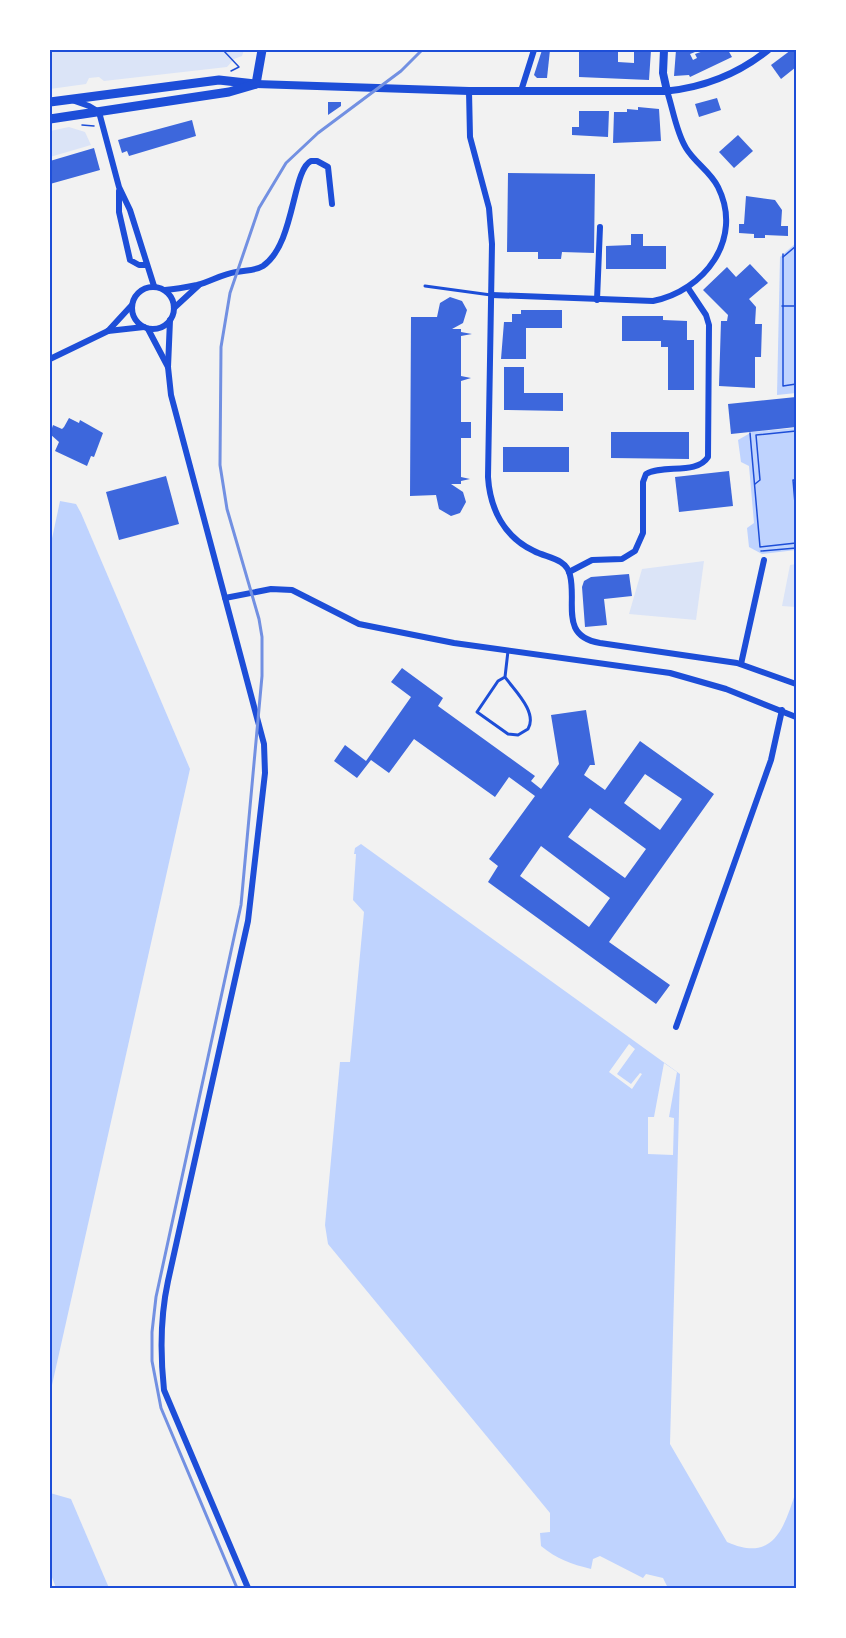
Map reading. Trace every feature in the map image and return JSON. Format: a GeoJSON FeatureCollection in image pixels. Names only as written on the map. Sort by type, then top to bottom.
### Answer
{"type":"FeatureCollection","features":[{"type":"Feature","properties":{"kind":"main road"},"geometry":{"type":"LineString","coordinates":[[256,84],[262,50]]}},
{"type":"Feature","properties":{"kind":"main road"},"geometry":{"type":"LineString","coordinates":[[50,102],[219,80],[256,84],[469,91],[667,91],[663,73],[664,50]]}},
{"type":"Feature","properties":{"kind":"main road"},"geometry":{"type":"LineString","coordinates":[[50,118],[229,92],[256,84]]}},
{"type":"Feature","properties":{"kind":"street"},"geometry":{"type":"LineString","coordinates":[[521,91],[534,50]]}},
{"type":"Feature","properties":{"kind":"street"},"geometry":{"type":"LineString","coordinates":[[492,295],[653,301],[688,288],[705,274],[718,255],[725,231],[725,209],[714,180],[686,147],[667,91],[686,89],[719,80],[744,67],[768,50]]}},
{"type":"Feature","properties":{"kind":"street"},"geometry":{"type":"LineString","coordinates":[[469,91],[471,145],[490,219],[492,295],[488,465],[492,504],[502,525],[521,544],[560,561],[569,572],[572,621],[576,629],[588,640],[741,664],[796,684]]}},
{"type":"Feature","properties":{"kind":"street"},"geometry":{"type":"LineString","coordinates":[[70,100],[99,112],[119,187],[130,210],[154,286]]}},
{"type":"Feature","properties":{"kind":"street"},"geometry":{"type":"LineString","coordinates":[[50,359],[108,331],[131,306],[136,294],[154,286],[165,290],[199,285],[237,271],[258,269],[265,265],[283,239],[295,202],[301,169],[305,164],[317,161],[328,167],[331,174],[332,204]]}},
{"type":"Feature","properties":{"kind":"street"},"geometry":{"type":"LineString","coordinates":[[119,187],[118,212],[130,260],[139,266],[146,265]]}},
{"type":"Feature","properties":{"kind":"street"},"geometry":{"type":"LineString","coordinates":[[597,300],[600,227]]}},
{"type":"Feature","properties":{"kind":"street"},"geometry":{"type":"LineString","coordinates":[[199,285],[174,309],[170,320],[168,367],[179,432],[264,744],[265,772],[248,921],[163,1307],[160,1331],[164,1390],[248,1588]]}},
{"type":"Feature","properties":{"kind":"street"},"geometry":{"type":"LineString","coordinates":[[569,572],[592,560],[622,559],[632,554],[642,537],[643,482],[646,474],[655,470],[698,465],[708,457],[709,325],[706,315],[688,288]]}},
{"type":"Feature","properties":{"kind":"street"},"geometry":{"type":"LineString","coordinates":[[165,290],[173,302],[174,309]]}},
{"type":"Feature","properties":{"kind":"street"},"geometry":{"type":"LineString","coordinates":[[131,306],[135,319],[146,328],[168,367]]}},
{"type":"Feature","properties":{"kind":"street"},"geometry":{"type":"LineString","coordinates":[[108,331],[123,332],[160,327],[170,320]]}},
{"type":"Feature","properties":{"kind":"street"},"geometry":{"type":"LineString","coordinates":[[741,664],[764,560]]}},
{"type":"Feature","properties":{"kind":"street"},"geometry":{"type":"LineString","coordinates":[[225,598],[271,589],[292,590],[359,624],[508,651],[670,673],[726,689],[796,717]]}},
{"type":"Feature","properties":{"kind":"street"},"geometry":{"type":"LineString","coordinates":[[676,1027],[771,760],[782,710]]}},
{"type":"Feature","properties":{"kind":"lane"},"geometry":{"type":"LineString","coordinates":[[424,286],[492,295]]}},
{"type":"Feature","properties":{"kind":"lane"},"geometry":{"type":"LineString","coordinates":[[505,677],[498,681],[477,712],[508,734],[518,735],[531,724],[530,714],[505,677],[508,651]]}},
{"type":"Feature","properties":{"kind":"path"},"geometry":{"type":"LineString","coordinates":[[223,50],[238,67],[229,74]]}},
{"type":"Feature","properties":{"kind":"path"},"geometry":{"type":"LineString","coordinates":[[796,246],[783,255],[782,306],[782,327],[785,327],[783,386],[796,384]]}},
{"type":"Feature","properties":{"kind":"path"},"geometry":{"type":"LineString","coordinates":[[782,306],[796,306]]}},
{"type":"Feature","properties":{"kind":"path"},"geometry":{"type":"LineString","coordinates":[[754,484],[760,480],[756,435],[796,431]]}},
{"type":"Feature","properties":{"kind":"path"},"geometry":{"type":"LineString","coordinates":[[750,433],[760,547],[796,543]]}},
{"type":"Feature","properties":{"kind":"path"},"geometry":{"type":"LineString","coordinates":[[796,480],[793,480],[796,515]]}},
{"type":"Feature","properties":{"kind":"path"},"geometry":{"type":"LineString","coordinates":[[761,551],[796,548]]}},
{"type":"Feature","properties":{"kind":"shaded area"},"geometry":{"type":"Polygon","coordinates":[[[50,50],[244,50],[242,56],[234,59],[227,67],[104,81],[99,77],[89,78],[86,84],[50,89],[50,50]]]}},
{"type":"Feature","properties":{"kind":"shaded area"},"geometry":{"type":"Polygon","coordinates":[[[69,127],[85,132],[91,145],[50,157],[50,131],[69,127]]]}},
{"type":"Feature","properties":{"kind":"shaded area"},"geometry":{"type":"Polygon","coordinates":[[[704,561],[696,620],[629,614],[642,569],[704,561]]]}},
{"type":"Feature","properties":{"kind":"shaded area"},"geometry":{"type":"Polygon","coordinates":[[[796,564],[796,607],[782,606],[790,565],[796,564]]]}},
{"type":"Feature","properties":{"kind":"water"},"geometry":{"type":"Polygon","coordinates":[[[796,243],[796,393],[777,395],[780,257],[796,243]]]}},
{"type":"Feature","properties":{"kind":"water"},"geometry":{"type":"Polygon","coordinates":[[[796,428],[796,550],[762,554],[749,547],[747,528],[754,523],[749,466],[741,462],[738,440],[752,432],[796,428]]]}},
{"type":"Feature","properties":{"kind":"water"},"geometry":{"type":"Polygon","coordinates":[[[60,501],[76,504],[81,513],[190,769],[50,1394],[50,548],[60,501]]]}},
{"type":"Feature","properties":{"kind":"water"},"geometry":{"type":"Polygon","coordinates":[[[361,844],[680,1074],[670,1444],[727,1542],[756,1548],[766,1545],[781,1529],[796,1491],[796,1588],[668,1588],[663,1578],[646,1574],[643,1578],[600,1556],[593,1559],[591,1569],[564,1560],[547,1551],[541,1546],[540,1533],[550,1532],[550,1513],[328,1244],[325,1225],[340,1062],[350,1062],[364,912],[353,900],[356,854],[354,854],[355,848],[361,844]]]}},
{"type":"Feature","properties":{"kind":"water"},"geometry":{"type":"Polygon","coordinates":[[[50,1493],[71,1499],[109,1588],[56,1588],[50,1572],[50,1493]]]}},
{"type":"Feature","properties":{"kind":"pier"},"geometry":{"type":"Polygon","coordinates":[[[629,1044],[635,1049],[617,1074],[631,1084],[640,1073],[642,1074],[632,1089],[609,1072],[629,1044]]]}},
{"type":"Feature","properties":{"kind":"pier"},"geometry":{"type":"Polygon","coordinates":[[[664,1063],[677,1072],[669,1117],[674,1118],[673,1155],[648,1154],[648,1117],[654,1117],[664,1063]]]}},
{"type":"Feature","properties":{"kind":"building"},"geometry":{"type":"Polygon","coordinates":[[[542,50],[550,50],[547,78],[537,78],[534,75],[542,50]]]}},
{"type":"Feature","properties":{"kind":"building"},"geometry":{"type":"Polygon","coordinates":[[[579,50],[618,50],[618,62],[634,63],[634,50],[651,50],[649,80],[579,77],[579,50]]]}},
{"type":"Feature","properties":{"kind":"building"},"geometry":{"type":"Polygon","coordinates":[[[676,50],[700,50],[690,54],[693,60],[697,58],[695,54],[706,50],[728,50],[732,57],[690,77],[689,75],[674,76],[676,50]]]}},
{"type":"Feature","properties":{"kind":"building"},"geometry":{"type":"Polygon","coordinates":[[[791,50],[796,50],[796,67],[781,79],[771,65],[791,50]]]}},
{"type":"Feature","properties":{"kind":"building"},"geometry":{"type":"Polygon","coordinates":[[[717,98],[721,110],[699,117],[695,104],[717,98]]]}},
{"type":"Feature","properties":{"kind":"building"},"geometry":{"type":"Polygon","coordinates":[[[328,102],[341,102],[341,106],[328,115],[328,102]]]}},
{"type":"Feature","properties":{"kind":"building"},"geometry":{"type":"Polygon","coordinates":[[[638,107],[659,109],[661,141],[613,143],[614,112],[627,112],[627,109],[638,110],[638,107]]]}},
{"type":"Feature","properties":{"kind":"building"},"geometry":{"type":"Polygon","coordinates":[[[579,111],[609,111],[608,137],[572,135],[572,127],[579,127],[579,111]]]}},
{"type":"Feature","properties":{"kind":"building"},"geometry":{"type":"Polygon","coordinates":[[[192,120],[196,136],[129,156],[127,151],[122,153],[118,140],[192,120]]]}},
{"type":"Feature","properties":{"kind":"building"},"geometry":{"type":"Polygon","coordinates":[[[738,135],[753,151],[734,168],[719,152],[738,135]]]}},
{"type":"Feature","properties":{"kind":"building"},"geometry":{"type":"Polygon","coordinates":[[[94,148],[100,170],[50,184],[50,161],[94,148]]]}},
{"type":"Feature","properties":{"kind":"building"},"geometry":{"type":"Polygon","coordinates":[[[508,173],[595,174],[594,253],[562,252],[561,259],[538,259],[538,252],[507,252],[508,173]]]}},
{"type":"Feature","properties":{"kind":"building"},"geometry":{"type":"Polygon","coordinates":[[[746,196],[775,200],[782,210],[781,226],[788,226],[788,236],[765,235],[765,238],[754,238],[754,234],[739,233],[739,224],[744,224],[746,196]]]}},
{"type":"Feature","properties":{"kind":"building"},"geometry":{"type":"Polygon","coordinates":[[[631,234],[643,234],[643,246],[666,246],[666,269],[606,269],[606,246],[631,245],[631,234]]]}},
{"type":"Feature","properties":{"kind":"building"},"geometry":{"type":"Polygon","coordinates":[[[750,264],[768,283],[749,299],[756,307],[755,324],[762,324],[761,357],[755,357],[755,388],[719,386],[721,321],[727,321],[728,315],[703,290],[727,267],[736,277],[750,264]]]}},
{"type":"Feature","properties":{"kind":"building"},"geometry":{"type":"Polygon","coordinates":[[[450,297],[462,301],[467,310],[463,323],[452,329],[461,329],[461,332],[472,334],[461,336],[461,376],[471,378],[461,381],[461,422],[471,422],[471,438],[461,438],[461,477],[470,479],[461,481],[461,484],[451,484],[463,492],[466,502],[460,513],[451,516],[439,509],[436,495],[410,496],[411,317],[437,317],[440,303],[450,297]]]}},
{"type":"Feature","properties":{"kind":"building"},"geometry":{"type":"Polygon","coordinates":[[[521,310],[562,310],[562,328],[526,328],[526,359],[501,359],[504,322],[512,322],[512,314],[521,314],[521,310]]]}},
{"type":"Feature","properties":{"kind":"building"},"geometry":{"type":"Polygon","coordinates":[[[622,316],[663,316],[663,320],[687,321],[687,340],[694,340],[694,390],[668,390],[668,347],[661,347],[661,341],[622,341],[622,316]]]}},
{"type":"Feature","properties":{"kind":"building"},"geometry":{"type":"Polygon","coordinates":[[[504,367],[524,367],[524,393],[563,393],[563,411],[504,410],[504,367]]]}},
{"type":"Feature","properties":{"kind":"building"},"geometry":{"type":"Polygon","coordinates":[[[796,397],[796,427],[731,434],[728,404],[796,397]]]}},
{"type":"Feature","properties":{"kind":"building"},"geometry":{"type":"Polygon","coordinates":[[[69,418],[79,423],[80,420],[103,433],[94,457],[91,456],[87,466],[55,451],[59,442],[50,434],[53,425],[62,429],[69,418]]]}},
{"type":"Feature","properties":{"kind":"building"},"geometry":{"type":"Polygon","coordinates":[[[611,432],[689,432],[689,459],[611,458],[611,432]]]}},
{"type":"Feature","properties":{"kind":"building"},"geometry":{"type":"Polygon","coordinates":[[[503,447],[569,447],[569,472],[503,472],[503,447]]]}},
{"type":"Feature","properties":{"kind":"building"},"geometry":{"type":"Polygon","coordinates":[[[729,471],[733,506],[679,512],[675,477],[729,471]]]}},
{"type":"Feature","properties":{"kind":"building"},"geometry":{"type":"Polygon","coordinates":[[[166,476],[179,524],[119,540],[106,492],[166,476]]]}},
{"type":"Feature","properties":{"kind":"building"},"geometry":{"type":"Polygon","coordinates":[[[629,574],[632,596],[604,599],[607,625],[585,627],[582,587],[584,581],[591,577],[629,574]]]}},
{"type":"Feature","properties":{"kind":"building"},"geometry":{"type":"Polygon","coordinates":[[[402,668],[443,698],[438,706],[535,776],[531,781],[541,789],[559,764],[551,715],[586,710],[595,765],[590,765],[584,775],[605,790],[640,741],[714,794],[609,942],[670,985],[656,1004],[488,882],[498,866],[489,859],[535,796],[509,777],[495,797],[414,739],[389,773],[371,760],[357,778],[334,761],[345,745],[366,761],[411,697],[391,682],[402,668]],[[645,774],[624,803],[660,830],[682,799],[645,774]],[[590,808],[568,837],[625,878],[646,849],[590,808]],[[541,846],[520,876],[589,927],[610,898],[541,846]]]}},
{"type":"Feature","properties":{"kind":"railway"},"geometry":{"type":"LineString","coordinates":[[237,1588],[161,1408],[152,1361],[152,1332],[156,1297],[241,905],[262,676],[262,637],[259,619],[227,509],[220,465],[221,347],[230,293],[259,208],[286,163],[318,133],[401,71],[422,50]]}}]}
